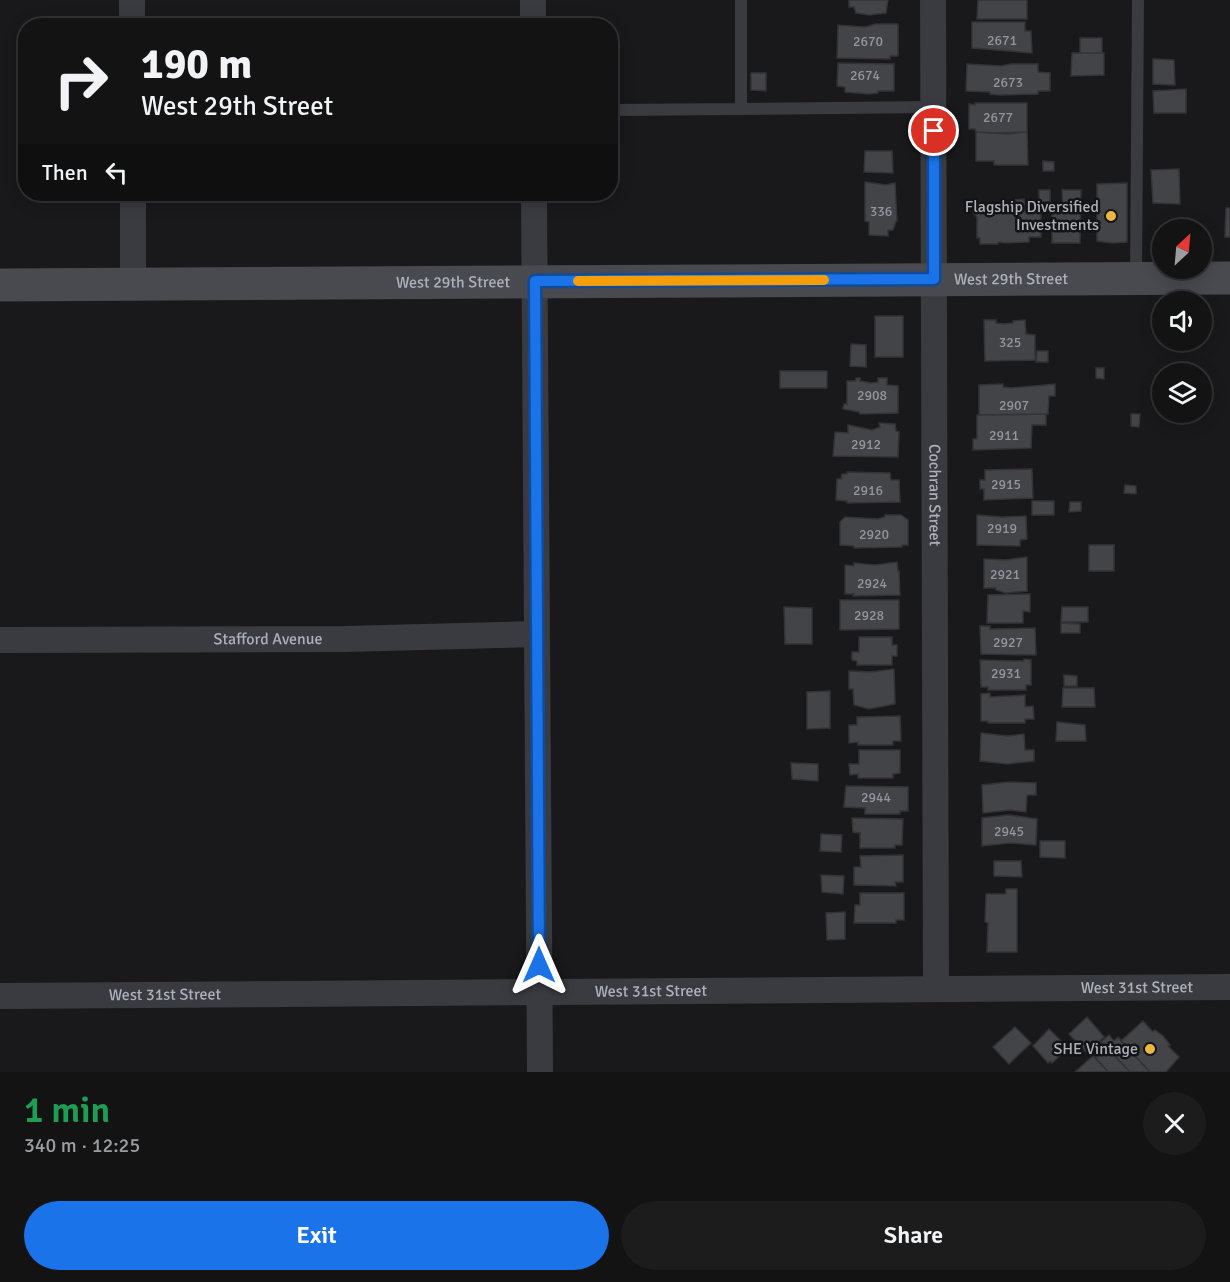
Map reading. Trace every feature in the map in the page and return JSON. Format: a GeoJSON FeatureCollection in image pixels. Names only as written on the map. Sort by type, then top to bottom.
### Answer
{"type":"FeatureCollection","features":[{"type":"Feature","properties":{"kind":"street"},"geometry":{"type":"LineString","coordinates":[[132,0],[132,18]]}},
{"type":"Feature","properties":{"kind":"street"},"geometry":{"type":"LineString","coordinates":[[533,0],[533,18]]}},
{"type":"Feature","properties":{"kind":"street","name":"Cochran Street"},"geometry":{"type":"LineString","coordinates":[[933,0],[936,989]]}},
{"type":"Feature","properties":{"kind":"street"},"geometry":{"type":"LineString","coordinates":[[133,201],[133,285]]}},
{"type":"Feature","properties":{"kind":"street"},"geometry":{"type":"LineString","coordinates":[[534,201],[540,1072]]}},
{"type":"Feature","properties":{"kind":"street","name":"West 29th Street"},"geometry":{"type":"LineString","coordinates":[[0,285],[1230,278]]}},
{"type":"Feature","properties":{"kind":"street","name":"Stafford Avenue"},"geometry":{"type":"LineString","coordinates":[[0,640],[345,639],[537,634]]}},
{"type":"Feature","properties":{"kind":"street","name":"West 31st Street"},"geometry":{"type":"LineString","coordinates":[[0,996],[1230,987]]}},
{"type":"Feature","properties":{"kind":"lane"},"geometry":{"type":"LineString","coordinates":[[741,0],[741,109]]}},
{"type":"Feature","properties":{"kind":"lane"},"geometry":{"type":"LineString","coordinates":[[1136,278],[1138,0]]}},
{"type":"Feature","properties":{"kind":"lane"},"geometry":{"type":"LineString","coordinates":[[618,110],[934,108]]}},
{"type":"Feature","properties":{"kind":"building"},"geometry":{"type":"Polygon","coordinates":[[[849,0],[888,0],[886,13],[870,15],[856,13],[854,7],[849,7],[849,0]]]}},
{"type":"Feature","properties":{"kind":"building"},"geometry":{"type":"Polygon","coordinates":[[[978,0],[1027,0],[1027,19],[977,19],[978,0]]]}},
{"type":"Feature","properties":{"kind":"building"},"geometry":{"type":"Polygon","coordinates":[[[972,22],[1025,22],[1025,31],[1031,31],[1032,53],[972,48],[972,22]]]}},
{"type":"Feature","properties":{"kind":"building"},"geometry":{"type":"Polygon","coordinates":[[[876,24],[898,24],[898,56],[890,56],[890,59],[837,58],[838,25],[865,27],[876,24]]]}},
{"type":"Feature","properties":{"kind":"building"},"geometry":{"type":"Polygon","coordinates":[[[1080,38],[1102,38],[1102,53],[1080,53],[1080,38]]]}},
{"type":"Feature","properties":{"kind":"building"},"geometry":{"type":"Polygon","coordinates":[[[1072,53],[1104,53],[1104,75],[1071,76],[1072,53]]]}},
{"type":"Feature","properties":{"kind":"building"},"geometry":{"type":"Polygon","coordinates":[[[1153,59],[1174,60],[1175,85],[1153,84],[1153,59]]]}},
{"type":"Feature","properties":{"kind":"building"},"geometry":{"type":"Polygon","coordinates":[[[838,63],[894,64],[894,91],[878,91],[878,93],[868,94],[845,92],[845,87],[837,86],[838,63]]]}},
{"type":"Feature","properties":{"kind":"building"},"geometry":{"type":"Polygon","coordinates":[[[967,64],[1001,66],[1038,64],[1038,72],[1050,73],[1050,91],[1038,91],[1038,94],[1000,95],[990,94],[990,92],[966,91],[967,64]]]}},
{"type":"Feature","properties":{"kind":"building"},"geometry":{"type":"Polygon","coordinates":[[[751,73],[766,73],[766,91],[751,90],[751,73]]]}},
{"type":"Feature","properties":{"kind":"building"},"geometry":{"type":"Polygon","coordinates":[[[1186,89],[1186,113],[1154,113],[1153,91],[1186,89]]]}},
{"type":"Feature","properties":{"kind":"building"},"geometry":{"type":"Polygon","coordinates":[[[975,103],[1027,103],[1027,132],[994,133],[976,132],[975,129],[969,129],[969,104],[975,105],[975,103]]]}},
{"type":"Feature","properties":{"kind":"building"},"geometry":{"type":"Polygon","coordinates":[[[976,132],[1007,134],[1027,132],[1028,165],[994,165],[994,161],[976,161],[976,132]]]}},
{"type":"Feature","properties":{"kind":"building"},"geometry":{"type":"Polygon","coordinates":[[[865,151],[892,151],[893,173],[864,172],[865,151]]]}},
{"type":"Feature","properties":{"kind":"building"},"geometry":{"type":"Polygon","coordinates":[[[1043,161],[1054,162],[1054,171],[1043,171],[1043,161]]]}},
{"type":"Feature","properties":{"kind":"building"},"geometry":{"type":"Polygon","coordinates":[[[1179,169],[1180,204],[1153,203],[1151,170],[1179,169]]]}},
{"type":"Feature","properties":{"kind":"building"},"geometry":{"type":"Polygon","coordinates":[[[865,182],[886,185],[895,183],[897,221],[893,230],[888,230],[888,236],[869,235],[869,222],[865,221],[865,182]]]}},
{"type":"Feature","properties":{"kind":"building"},"geometry":{"type":"Polygon","coordinates":[[[1127,183],[1127,242],[1097,241],[1097,184],[1127,183]]]}},
{"type":"Feature","properties":{"kind":"building"},"geometry":{"type":"Polygon","coordinates":[[[1039,190],[1050,190],[1050,202],[1039,202],[1039,190]]]}},
{"type":"Feature","properties":{"kind":"building"},"geometry":{"type":"Polygon","coordinates":[[[1062,190],[1081,190],[1080,243],[1052,243],[1052,205],[1063,208],[1062,190]]]}},
{"type":"Feature","properties":{"kind":"building"},"geometry":{"type":"Polygon","coordinates":[[[1024,199],[1025,211],[1041,210],[1041,237],[1029,237],[1029,242],[980,244],[980,238],[977,238],[977,217],[973,213],[974,203],[1002,204],[1024,199]]]}},
{"type":"Feature","properties":{"kind":"building"},"geometry":{"type":"Polygon","coordinates":[[[1226,208],[1230,208],[1230,237],[1225,237],[1226,208]]]}},
{"type":"Feature","properties":{"kind":"building"},"geometry":{"type":"Polygon","coordinates":[[[875,316],[903,316],[903,357],[875,357],[875,316]]]}},
{"type":"Feature","properties":{"kind":"building"},"geometry":{"type":"Polygon","coordinates":[[[984,320],[996,320],[996,323],[1004,324],[1025,320],[1026,334],[1035,335],[1035,360],[985,361],[984,320]]]}},
{"type":"Feature","properties":{"kind":"building"},"geometry":{"type":"Polygon","coordinates":[[[851,344],[866,345],[866,367],[850,366],[851,344]]]}},
{"type":"Feature","properties":{"kind":"building"},"geometry":{"type":"Polygon","coordinates":[[[1037,351],[1048,351],[1048,362],[1036,362],[1037,351]]]}},
{"type":"Feature","properties":{"kind":"building"},"geometry":{"type":"Polygon","coordinates":[[[1096,368],[1104,368],[1104,379],[1096,378],[1096,368]]]}},
{"type":"Feature","properties":{"kind":"building"},"geometry":{"type":"Polygon","coordinates":[[[780,371],[827,371],[827,388],[780,388],[780,371]]]}},
{"type":"Feature","properties":{"kind":"building"},"geometry":{"type":"Polygon","coordinates":[[[856,378],[871,383],[878,382],[878,378],[887,378],[887,385],[898,386],[898,413],[860,414],[843,409],[844,404],[847,404],[847,381],[856,381],[856,378]]]}},
{"type":"Feature","properties":{"kind":"building"},"geometry":{"type":"Polygon","coordinates":[[[1003,384],[1003,387],[1011,388],[1055,384],[1055,396],[1049,396],[1048,414],[979,415],[979,385],[1003,384]]]}},
{"type":"Feature","properties":{"kind":"building"},"geometry":{"type":"Polygon","coordinates":[[[1046,414],[1046,425],[1032,425],[1031,448],[973,450],[973,439],[977,439],[977,415],[1046,414]]]}},
{"type":"Feature","properties":{"kind":"building"},"geometry":{"type":"Polygon","coordinates":[[[1131,414],[1140,414],[1139,427],[1131,426],[1131,414]]]}},
{"type":"Feature","properties":{"kind":"building"},"geometry":{"type":"Polygon","coordinates":[[[879,423],[895,424],[896,431],[899,432],[898,457],[833,456],[835,432],[848,433],[848,425],[872,430],[880,427],[879,423]]]}},
{"type":"Feature","properties":{"kind":"building"},"geometry":{"type":"Polygon","coordinates":[[[1032,469],[1033,498],[984,500],[984,489],[980,489],[980,480],[985,480],[985,470],[1032,469]]]}},
{"type":"Feature","properties":{"kind":"building"},"geometry":{"type":"Polygon","coordinates":[[[847,472],[890,473],[891,480],[899,480],[900,502],[847,503],[847,501],[836,500],[837,479],[841,479],[842,474],[847,474],[847,472]]]}},
{"type":"Feature","properties":{"kind":"building"},"geometry":{"type":"Polygon","coordinates":[[[1125,485],[1136,486],[1136,494],[1124,493],[1125,485]]]}},
{"type":"Feature","properties":{"kind":"building"},"geometry":{"type":"Polygon","coordinates":[[[1032,501],[1054,501],[1054,515],[1032,515],[1032,501]]]}},
{"type":"Feature","properties":{"kind":"building"},"geometry":{"type":"Polygon","coordinates":[[[1070,502],[1081,502],[1081,511],[1069,512],[1070,502]]]}},
{"type":"Feature","properties":{"kind":"building"},"geometry":{"type":"Polygon","coordinates":[[[885,515],[901,515],[908,520],[908,545],[854,548],[854,546],[840,545],[840,522],[845,517],[878,519],[885,515]]]}},
{"type":"Feature","properties":{"kind":"building"},"geometry":{"type":"Polygon","coordinates":[[[977,515],[1026,516],[1027,539],[1020,540],[1020,546],[977,545],[977,515]]]}},
{"type":"Feature","properties":{"kind":"building"},"geometry":{"type":"Polygon","coordinates":[[[1089,545],[1114,545],[1114,571],[1089,571],[1089,545]]]}},
{"type":"Feature","properties":{"kind":"building"},"geometry":{"type":"Polygon","coordinates":[[[1027,557],[1027,591],[1006,593],[996,588],[984,588],[984,559],[1006,560],[1027,557]]]}},
{"type":"Feature","properties":{"kind":"building"},"geometry":{"type":"Polygon","coordinates":[[[897,562],[900,595],[853,596],[854,594],[845,594],[845,565],[897,562]]]}},
{"type":"Feature","properties":{"kind":"building"},"geometry":{"type":"Polygon","coordinates":[[[1030,594],[1030,612],[1023,611],[1023,623],[987,623],[988,595],[1030,594]]]}},
{"type":"Feature","properties":{"kind":"building"},"geometry":{"type":"Polygon","coordinates":[[[840,600],[899,600],[899,629],[840,630],[840,600]]]}},
{"type":"Feature","properties":{"kind":"building"},"geometry":{"type":"Polygon","coordinates":[[[784,607],[812,608],[812,644],[785,644],[784,607]]]}},
{"type":"Feature","properties":{"kind":"building"},"geometry":{"type":"Polygon","coordinates":[[[1062,607],[1088,607],[1088,622],[1061,622],[1062,607]]]}},
{"type":"Feature","properties":{"kind":"building"},"geometry":{"type":"Polygon","coordinates":[[[1061,623],[1080,624],[1080,633],[1061,633],[1061,623]]]}},
{"type":"Feature","properties":{"kind":"building"},"geometry":{"type":"Polygon","coordinates":[[[980,626],[990,626],[990,629],[1035,628],[1036,655],[981,654],[980,626]]]}},
{"type":"Feature","properties":{"kind":"building"},"geometry":{"type":"Polygon","coordinates":[[[859,637],[892,637],[892,645],[897,645],[897,656],[892,656],[892,665],[857,665],[857,661],[852,660],[852,652],[859,652],[859,637]]]}},
{"type":"Feature","properties":{"kind":"building"},"geometry":{"type":"Polygon","coordinates":[[[1024,659],[1031,660],[1031,685],[1026,685],[1026,690],[988,690],[988,687],[981,687],[980,660],[1023,661],[1024,659]]]}},
{"type":"Feature","properties":{"kind":"building"},"geometry":{"type":"Polygon","coordinates":[[[894,669],[895,704],[869,709],[854,705],[853,689],[849,689],[849,671],[870,672],[894,669]]]}},
{"type":"Feature","properties":{"kind":"building"},"geometry":{"type":"Polygon","coordinates":[[[1064,675],[1077,676],[1077,686],[1064,686],[1064,675]]]}},
{"type":"Feature","properties":{"kind":"building"},"geometry":{"type":"Polygon","coordinates":[[[1063,688],[1094,688],[1095,707],[1062,707],[1063,688]]]}},
{"type":"Feature","properties":{"kind":"building"},"geometry":{"type":"Polygon","coordinates":[[[830,691],[830,728],[807,729],[807,692],[830,691]]]}},
{"type":"Feature","properties":{"kind":"building"},"geometry":{"type":"Polygon","coordinates":[[[990,693],[990,697],[1025,695],[1025,707],[1033,706],[1034,719],[1025,719],[1025,723],[981,721],[981,694],[990,693]]]}},
{"type":"Feature","properties":{"kind":"building"},"geometry":{"type":"Polygon","coordinates":[[[900,716],[901,741],[893,741],[893,745],[849,743],[849,725],[857,725],[857,717],[900,716]]]}},
{"type":"Feature","properties":{"kind":"building"},"geometry":{"type":"Polygon","coordinates":[[[1057,722],[1085,725],[1086,741],[1056,741],[1057,722]]]}},
{"type":"Feature","properties":{"kind":"building"},"geometry":{"type":"Polygon","coordinates":[[[981,733],[1007,736],[1024,734],[1025,750],[1034,750],[1034,761],[1007,764],[980,761],[981,733]]]}},
{"type":"Feature","properties":{"kind":"building"},"geometry":{"type":"Polygon","coordinates":[[[859,750],[900,750],[900,773],[893,774],[893,778],[858,778],[858,774],[850,775],[849,764],[859,764],[859,750]]]}},
{"type":"Feature","properties":{"kind":"building"},"geometry":{"type":"Polygon","coordinates":[[[791,763],[818,764],[818,781],[792,779],[791,763]]]}},
{"type":"Feature","properties":{"kind":"building"},"geometry":{"type":"Polygon","coordinates":[[[1009,782],[1036,783],[1036,795],[1027,795],[1026,812],[1010,810],[983,813],[982,785],[1009,782]]]}},
{"type":"Feature","properties":{"kind":"building"},"geometry":{"type":"Polygon","coordinates":[[[846,786],[908,787],[908,811],[900,811],[900,814],[865,814],[865,808],[844,807],[846,786]]]}},
{"type":"Feature","properties":{"kind":"building"},"geometry":{"type":"Polygon","coordinates":[[[1009,815],[1037,819],[1036,845],[1010,843],[982,846],[982,818],[1009,815]]]}},
{"type":"Feature","properties":{"kind":"building"},"geometry":{"type":"Polygon","coordinates":[[[852,818],[903,819],[902,845],[895,845],[895,848],[860,848],[860,833],[853,832],[852,818]]]}},
{"type":"Feature","properties":{"kind":"building"},"geometry":{"type":"Polygon","coordinates":[[[821,834],[842,835],[841,852],[820,851],[821,834]]]}},
{"type":"Feature","properties":{"kind":"building"},"geometry":{"type":"Polygon","coordinates":[[[1040,841],[1065,841],[1065,858],[1040,857],[1040,841]]]}},
{"type":"Feature","properties":{"kind":"building"},"geometry":{"type":"Polygon","coordinates":[[[903,855],[903,882],[895,882],[896,886],[854,885],[854,867],[861,867],[860,856],[903,855]]]}},
{"type":"Feature","properties":{"kind":"building"},"geometry":{"type":"Polygon","coordinates":[[[994,861],[1021,861],[1022,877],[994,876],[994,861]]]}},
{"type":"Feature","properties":{"kind":"building"},"geometry":{"type":"Polygon","coordinates":[[[821,875],[844,876],[843,894],[822,892],[821,875]]]}},
{"type":"Feature","properties":{"kind":"building"},"geometry":{"type":"Polygon","coordinates":[[[1006,889],[1017,889],[1017,952],[987,952],[986,894],[1006,894],[1006,889]]]}},
{"type":"Feature","properties":{"kind":"building"},"geometry":{"type":"Polygon","coordinates":[[[860,893],[904,893],[904,920],[896,920],[896,923],[854,923],[855,905],[860,905],[860,893]]]}},
{"type":"Feature","properties":{"kind":"building"},"geometry":{"type":"Polygon","coordinates":[[[845,912],[845,939],[827,940],[826,913],[845,912]]]}},
{"type":"Feature","properties":{"kind":"building"},"geometry":{"type":"Polygon","coordinates":[[[1087,1017],[1104,1037],[1087,1053],[1069,1034],[1087,1017]]]}},
{"type":"Feature","properties":{"kind":"building"},"geometry":{"type":"Polygon","coordinates":[[[1143,1021],[1153,1032],[1155,1030],[1163,1036],[1170,1045],[1168,1046],[1179,1057],[1166,1072],[1150,1072],[1121,1041],[1143,1021]]]}},
{"type":"Feature","properties":{"kind":"building"},"geometry":{"type":"Polygon","coordinates":[[[1015,1027],[1031,1043],[1009,1064],[993,1047],[1015,1027]]]}},
{"type":"Feature","properties":{"kind":"building"},"geometry":{"type":"Polygon","coordinates":[[[1049,1029],[1066,1046],[1064,1048],[1066,1050],[1052,1063],[1050,1061],[1048,1063],[1033,1046],[1049,1029]]]}},
{"type":"Feature","properties":{"kind":"building"},"geometry":{"type":"Polygon","coordinates":[[[1109,1035],[1114,1041],[1118,1037],[1150,1072],[1130,1072],[1101,1042],[1109,1035]]]}},
{"type":"Feature","properties":{"kind":"building"},"geometry":{"type":"Polygon","coordinates":[[[1101,1042],[1130,1072],[1108,1072],[1091,1052],[1101,1042]]]}},
{"type":"Feature","properties":{"kind":"building"},"geometry":{"type":"Polygon","coordinates":[[[1093,1056],[1108,1072],[1075,1072],[1093,1056]]]}},
{"type":"Feature","properties":{"kind":"slow traffic"},"geometry":{"type":"LineString","coordinates":[[578,281],[824,280]]}},
{"type":"Feature","properties":{"kind":"place","name":"Flagship Diversified Investments"},"geometry":{"type":"Point","coordinates":[1111,216]}},
{"type":"Feature","properties":{"kind":"place","name":"SHE Vintage"},"geometry":{"type":"Point","coordinates":[1150,1049]}},
{"type":"Feature","properties":{"kind":"route"},"geometry":{"type":"LineString","coordinates":[[539,965],[535,281],[934,279],[934,131]]}}]}
